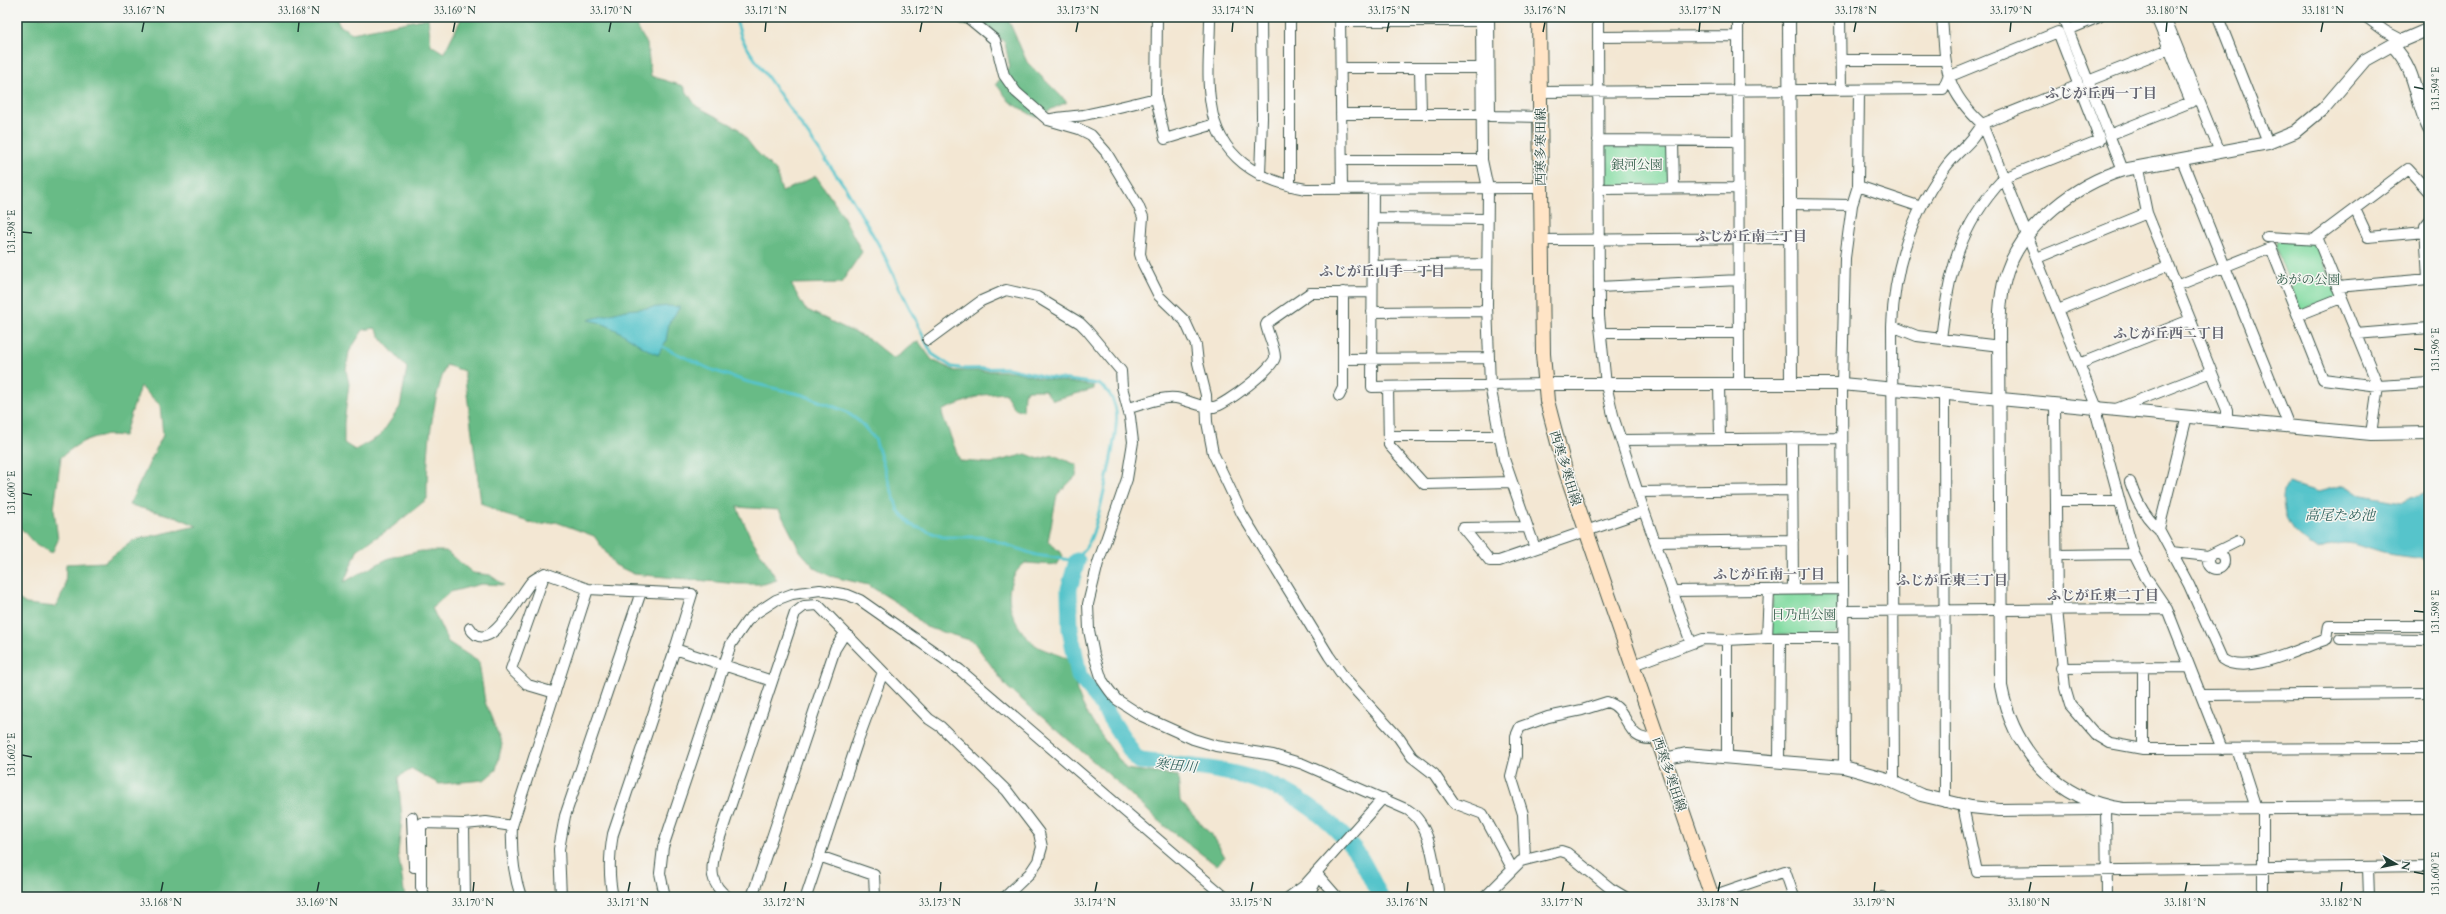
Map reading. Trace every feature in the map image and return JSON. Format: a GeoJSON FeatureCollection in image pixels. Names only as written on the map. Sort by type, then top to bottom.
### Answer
{"type":"FeatureCollection","features":[{"type":"Feature","properties":{"kind":"main road","name":"西寒多寒田線"},"geometry":{"type":"LineString","coordinates":[[1540,17],[1540,240],[1541,312],[1545,384],[1564,466],[1712,896]]}},
{"type":"Feature","properties":{"kind":"street"},"geometry":{"type":"LineString","coordinates":[[967,17],[995,40],[1008,83],[1048,120],[1079,129],[1091,135],[1106,152],[1138,205],[1143,217],[1140,254],[1143,264],[1159,296],[1181,316],[1192,334],[1206,395],[1213,453],[1236,502],[1256,533],[1270,563],[1346,680],[1399,738],[1412,757],[1434,774],[1454,803],[1483,814],[1512,868]]}},
{"type":"Feature","properties":{"kind":"street"},"geometry":{"type":"LineString","coordinates":[[1157,17],[1156,98],[1165,139],[1215,124]]}},
{"type":"Feature","properties":{"kind":"street"},"geometry":{"type":"LineString","coordinates":[[1210,17],[1210,105],[1215,124],[1231,150],[1260,176],[1290,186],[1306,189],[1540,188]]}},
{"type":"Feature","properties":{"kind":"street"},"geometry":{"type":"LineString","coordinates":[[1260,176],[1262,125],[1261,17]]}},
{"type":"Feature","properties":{"kind":"street"},"geometry":{"type":"LineString","coordinates":[[1290,17],[1290,186]]}},
{"type":"Feature","properties":{"kind":"street"},"geometry":{"type":"LineString","coordinates":[[1598,17],[1599,287],[1601,333],[1606,385],[1621,440],[1644,511],[1691,643]]}},
{"type":"Feature","properties":{"kind":"street"},"geometry":{"type":"LineString","coordinates":[[1738,17],[1739,384]]}},
{"type":"Feature","properties":{"kind":"street"},"geometry":{"type":"LineString","coordinates":[[1789,17],[1791,382]]}},
{"type":"Feature","properties":{"kind":"street"},"geometry":{"type":"LineString","coordinates":[[1840,17],[1841,90]]}},
{"type":"Feature","properties":{"kind":"street"},"geometry":{"type":"LineString","coordinates":[[1942,17],[1945,60],[1948,78],[1963,106],[1982,124],[2037,258],[2097,408],[2097,418],[2118,501],[2134,554],[2146,578],[2167,609],[2222,749]]}},
{"type":"Feature","properties":{"kind":"street"},"geometry":{"type":"LineString","coordinates":[[1941,339],[1949,279],[1961,242],[1974,216],[2004,178],[2100,140],[2063,17]]}},
{"type":"Feature","properties":{"kind":"street"},"geometry":{"type":"LineString","coordinates":[[2068,30],[2099,17]]}},
{"type":"Feature","properties":{"kind":"street"},"geometry":{"type":"LineString","coordinates":[[2109,135],[2191,102],[2156,17]]}},
{"type":"Feature","properties":{"kind":"street"},"geometry":{"type":"LineString","coordinates":[[2165,17],[2220,152]]}},
{"type":"Feature","properties":{"kind":"street"},"geometry":{"type":"LineString","coordinates":[[2218,17],[2268,143]]}},
{"type":"Feature","properties":{"kind":"street"},"geometry":{"type":"LineString","coordinates":[[2366,17],[2397,43],[2409,68],[2429,129]]}},
{"type":"Feature","properties":{"kind":"street"},"geometry":{"type":"LineString","coordinates":[[1342,189],[1340,19],[1484,18]]}},
{"type":"Feature","properties":{"kind":"street"},"geometry":{"type":"LineString","coordinates":[[1484,18],[1481,68],[1481,114],[1482,160],[1488,188],[1487,311],[1490,385],[1499,436],[1512,482],[1535,548]]}},
{"type":"Feature","properties":{"kind":"street"},"geometry":{"type":"LineString","coordinates":[[1484,18],[1490,116],[1540,117]]}},
{"type":"Feature","properties":{"kind":"street"},"geometry":{"type":"LineString","coordinates":[[2429,29],[2397,43],[2366,60],[2324,108],[2295,132],[2268,143],[2138,169],[2123,170],[2100,177],[2070,194],[2027,236],[2007,271],[2001,295],[1999,327],[2001,399],[2001,686],[2006,709],[2017,735],[2033,759],[2051,778],[2077,795],[2106,806],[2145,810],[2429,807]]}},
{"type":"Feature","properties":{"kind":"street"},"geometry":{"type":"LineString","coordinates":[[1540,92],[1943,89],[1948,78],[2058,32],[2109,135],[2123,170]]}},
{"type":"Feature","properties":{"kind":"street"},"geometry":{"type":"LineString","coordinates":[[1598,37],[1738,36]]}},
{"type":"Feature","properties":{"kind":"street"},"geometry":{"type":"LineString","coordinates":[[1894,782],[1892,326],[1899,265],[1921,207],[1946,167],[1975,138],[1982,124],[2169,50]]}},
{"type":"Feature","properties":{"kind":"street"},"geometry":{"type":"LineString","coordinates":[[1841,60],[1945,60]]}},
{"type":"Feature","properties":{"kind":"street"},"geometry":{"type":"LineString","coordinates":[[1341,68],[1481,68]]}},
{"type":"Feature","properties":{"kind":"street"},"geometry":{"type":"LineString","coordinates":[[1420,68],[1421,113]]}},
{"type":"Feature","properties":{"kind":"street"},"geometry":{"type":"LineString","coordinates":[[1844,767],[1842,384],[1845,258],[1852,205],[1858,186],[1859,90]]}},
{"type":"Feature","properties":{"kind":"street"},"geometry":{"type":"LineString","coordinates":[[1048,120],[1060,116],[1071,117],[1095,113],[1156,98]]}},
{"type":"Feature","properties":{"kind":"street"},"geometry":{"type":"LineString","coordinates":[[1341,114],[1481,114]]}},
{"type":"Feature","properties":{"kind":"street"},"geometry":{"type":"LineString","coordinates":[[1598,140],[1738,141]]}},
{"type":"Feature","properties":{"kind":"street"},"geometry":{"type":"LineString","coordinates":[[1673,141],[1674,188]]}},
{"type":"Feature","properties":{"kind":"street"},"geometry":{"type":"LineString","coordinates":[[1342,160],[1482,160]]}},
{"type":"Feature","properties":{"kind":"street"},"geometry":{"type":"LineString","coordinates":[[2182,160],[2289,426]]}},
{"type":"Feature","properties":{"kind":"street"},"geometry":{"type":"LineString","coordinates":[[2138,169],[2147,213],[2227,410],[2227,420]]}},
{"type":"Feature","properties":{"kind":"street"},"geometry":{"type":"LineString","coordinates":[[2371,434],[2378,386],[2317,237],[2408,169],[2429,192]]}},
{"type":"Feature","properties":{"kind":"street"},"geometry":{"type":"LineString","coordinates":[[1858,186],[1921,207]]}},
{"type":"Feature","properties":{"kind":"street"},"geometry":{"type":"LineString","coordinates":[[1598,189],[1738,188]]}},
{"type":"Feature","properties":{"kind":"street"},"geometry":{"type":"LineString","coordinates":[[1373,189],[1372,387],[1545,384],[1739,384],[1791,382],[1842,384],[2371,434],[2429,434]]}},
{"type":"Feature","properties":{"kind":"street"},"geometry":{"type":"LineString","coordinates":[[1791,204],[1852,205]]}},
{"type":"Feature","properties":{"kind":"street"},"geometry":{"type":"LineString","coordinates":[[2355,208],[2368,237],[2425,232]]}},
{"type":"Feature","properties":{"kind":"street"},"geometry":{"type":"LineString","coordinates":[[2037,258],[2147,213]]}},
{"type":"Feature","properties":{"kind":"street"},"geometry":{"type":"LineString","coordinates":[[1373,218],[1487,219]]}},
{"type":"Feature","properties":{"kind":"street"},"geometry":{"type":"LineString","coordinates":[[2337,287],[2428,279],[2425,226],[2429,221]]}},
{"type":"Feature","properties":{"kind":"street"},"geometry":{"type":"LineString","coordinates":[[2267,237],[2318,240]]}},
{"type":"Feature","properties":{"kind":"street"},"geometry":{"type":"LineString","coordinates":[[1540,240],[1790,238]]}},
{"type":"Feature","properties":{"kind":"street"},"geometry":{"type":"LineString","coordinates":[[2176,286],[2271,248],[2323,379],[2378,386],[2429,383]]}},
{"type":"Feature","properties":{"kind":"street"},"geometry":{"type":"LineString","coordinates":[[1373,266],[1487,264]]}},
{"type":"Feature","properties":{"kind":"street"},"geometry":{"type":"LineString","coordinates":[[2058,310],[2168,266]]}},
{"type":"Feature","properties":{"kind":"street"},"geometry":{"type":"LineString","coordinates":[[1599,287],[1739,280]]}},
{"type":"Feature","properties":{"kind":"street"},"geometry":{"type":"LineString","coordinates":[[928,340],[992,294],[1009,289],[1028,294],[1080,323],[1110,356],[1121,372],[1122,387],[1133,434],[1132,458],[1125,486],[1098,563],[1088,604],[1091,642],[1100,674],[1106,686],[1127,707],[1175,731],[1216,746],[1273,755],[1303,764],[1408,810],[1421,822],[1434,862],[1439,897]]}},
{"type":"Feature","properties":{"kind":"street"},"geometry":{"type":"LineString","coordinates":[[1339,396],[1343,388],[1343,292]]}},
{"type":"Feature","properties":{"kind":"street"},"geometry":{"type":"LineString","coordinates":[[1128,408],[1171,398],[1214,407],[1228,400],[1270,367],[1275,357],[1266,325],[1267,323],[1310,293],[1372,292]]}},
{"type":"Feature","properties":{"kind":"street"},"geometry":{"type":"LineString","coordinates":[[2298,315],[2341,298]]}},
{"type":"Feature","properties":{"kind":"street"},"geometry":{"type":"LineString","coordinates":[[1372,312],[1487,311]]}},
{"type":"Feature","properties":{"kind":"street"},"geometry":{"type":"LineString","coordinates":[[2079,364],[2190,320]]}},
{"type":"Feature","properties":{"kind":"street"},"geometry":{"type":"LineString","coordinates":[[1892,326],[1917,336],[2000,346]]}},
{"type":"Feature","properties":{"kind":"street"},"geometry":{"type":"LineString","coordinates":[[2356,334],[2429,328]]}},
{"type":"Feature","properties":{"kind":"street"},"geometry":{"type":"LineString","coordinates":[[1601,333],[1739,333]]}},
{"type":"Feature","properties":{"kind":"street"},"geometry":{"type":"LineString","coordinates":[[1343,359],[1489,358]]}},
{"type":"Feature","properties":{"kind":"street"},"geometry":{"type":"LineString","coordinates":[[2116,410],[2211,372]]}},
{"type":"Feature","properties":{"kind":"street"},"geometry":{"type":"LineString","coordinates":[[1719,384],[1720,439]]}},
{"type":"Feature","properties":{"kind":"street"},"geometry":{"type":"LineString","coordinates":[[1388,386],[1389,445],[1424,484],[1512,482]]}},
{"type":"Feature","properties":{"kind":"street"},"geometry":{"type":"LineString","coordinates":[[1944,394],[1945,802]]}},
{"type":"Feature","properties":{"kind":"street"},"geometry":{"type":"LineString","coordinates":[[2055,404],[2057,609],[2061,668],[2070,705],[2095,734],[2110,743],[2143,749],[2429,748]]}},
{"type":"Feature","properties":{"kind":"street"},"geometry":{"type":"LineString","coordinates":[[2159,529],[2186,416]]}},
{"type":"Feature","properties":{"kind":"street"},"geometry":{"type":"LineString","coordinates":[[1389,436],[1499,436]]}},
{"type":"Feature","properties":{"kind":"street"},"geometry":{"type":"LineString","coordinates":[[1792,438],[1793,589]]}},
{"type":"Feature","properties":{"kind":"street"},"geometry":{"type":"LineString","coordinates":[[1621,440],[1842,438]]}},
{"type":"Feature","properties":{"kind":"street"},"geometry":{"type":"LineString","coordinates":[[2130,482],[2138,503],[2151,523],[2159,529],[2189,585],[2219,656],[2233,665],[2257,664],[2327,639],[2330,626],[2429,626]]}},
{"type":"Feature","properties":{"kind":"street"},"geometry":{"type":"LineString","coordinates":[[1638,492],[1793,490]]}},
{"type":"Feature","properties":{"kind":"street"},"geometry":{"type":"LineString","coordinates":[[2056,501],[2118,501]]}},
{"type":"Feature","properties":{"kind":"street"},"geometry":{"type":"LineString","coordinates":[[1528,528],[1462,528],[1490,561],[1499,561],[1644,511]]}},
{"type":"Feature","properties":{"kind":"street"},"geometry":{"type":"LineString","coordinates":[[1656,542],[1793,540]]}},
{"type":"Feature","properties":{"kind":"street"},"geometry":{"type":"LineString","coordinates":[[2172,552],[2204,556],[2238,542]]}},
{"type":"Feature","properties":{"kind":"street"},"geometry":{"type":"LineString","coordinates":[[2057,555],[2134,554]]}},
{"type":"Feature","properties":{"kind":"street"},"geometry":{"type":"LineString","coordinates":[[545,573],[588,590],[692,594],[676,649],[612,834],[609,855],[609,878],[613,897]]}},
{"type":"Feature","properties":{"kind":"street"},"geometry":{"type":"LineString","coordinates":[[470,628],[472,632],[487,636],[496,630],[532,581],[545,573]]}},
{"type":"Feature","properties":{"kind":"street"},"geometry":{"type":"LineString","coordinates":[[545,573],[510,669],[528,685],[555,693]]}},
{"type":"Feature","properties":{"kind":"street"},"geometry":{"type":"LineString","coordinates":[[1672,591],[1843,589]]}},
{"type":"Feature","properties":{"kind":"street"},"geometry":{"type":"LineString","coordinates":[[521,897],[515,878],[511,852],[512,826],[588,590]]}},
{"type":"Feature","properties":{"kind":"street"},"geometry":{"type":"LineString","coordinates":[[665,897],[660,873],[663,847],[731,644],[747,621],[776,600],[792,594],[820,590],[848,595],[860,600],[960,670],[1225,897]]}},
{"type":"Feature","properties":{"kind":"street"},"geometry":{"type":"LineString","coordinates":[[1767,638],[1769,590]]}},
{"type":"Feature","properties":{"kind":"street"},"geometry":{"type":"LineString","coordinates":[[561,897],[559,849],[565,816],[641,592]]}},
{"type":"Feature","properties":{"kind":"street"},"geometry":{"type":"LineString","coordinates":[[728,897],[716,885],[712,874],[712,863],[795,613],[804,606],[818,605],[929,719],[941,727],[1007,791],[1039,833],[1042,847],[1038,861],[1030,873],[1005,897]]}},
{"type":"Feature","properties":{"kind":"street"},"geometry":{"type":"LineString","coordinates":[[1843,611],[2167,609]]}},
{"type":"Feature","properties":{"kind":"street"},"geometry":{"type":"LineString","coordinates":[[752,897],[835,649],[845,633]]}},
{"type":"Feature","properties":{"kind":"street"},"geometry":{"type":"LineString","coordinates":[[1779,761],[1780,638]]}},
{"type":"Feature","properties":{"kind":"street"},"geometry":{"type":"LineString","coordinates":[[1633,665],[1703,639],[1843,638]]}},
{"type":"Feature","properties":{"kind":"street"},"geometry":{"type":"LineString","coordinates":[[2340,639],[2429,640]]}},
{"type":"Feature","properties":{"kind":"street"},"geometry":{"type":"LineString","coordinates":[[1727,640],[1727,757]]}},
{"type":"Feature","properties":{"kind":"street"},"geometry":{"type":"LineString","coordinates":[[676,649],[772,681]]}},
{"type":"Feature","properties":{"kind":"street"},"geometry":{"type":"LineString","coordinates":[[2143,667],[2143,749]]}},
{"type":"Feature","properties":{"kind":"street"},"geometry":{"type":"LineString","coordinates":[[2061,668],[2189,667]]}},
{"type":"Feature","properties":{"kind":"street"},"geometry":{"type":"LineString","coordinates":[[809,896],[819,856],[858,740],[883,672]]}},
{"type":"Feature","properties":{"kind":"street"},"geometry":{"type":"LineString","coordinates":[[2201,695],[2429,693]]}},
{"type":"Feature","properties":{"kind":"street"},"geometry":{"type":"LineString","coordinates":[[1525,859],[1523,814],[1511,776],[1516,756],[1516,736],[1520,727],[1548,717],[1582,710],[1607,702],[1617,707],[1635,735],[1647,740],[1658,738]]}},
{"type":"Feature","properties":{"kind":"street"},"geometry":{"type":"LineString","coordinates":[[2237,749],[2260,808],[2264,868],[2264,897]]}},
{"type":"Feature","properties":{"kind":"street"},"geometry":{"type":"LineString","coordinates":[[1665,759],[1686,754],[1844,767],[1894,782],[1921,795],[1963,806],[2026,810],[2098,810],[2106,806]]}},
{"type":"Feature","properties":{"kind":"street"},"geometry":{"type":"LineString","coordinates":[[1290,897],[1318,875],[1383,798]]}},
{"type":"Feature","properties":{"kind":"street"},"geometry":{"type":"LineString","coordinates":[[1963,806],[1977,872],[2429,866]]}},
{"type":"Feature","properties":{"kind":"street"},"geometry":{"type":"LineString","coordinates":[[2106,806],[2107,897]]}},
{"type":"Feature","properties":{"kind":"street"},"geometry":{"type":"LineString","coordinates":[[412,817],[415,877],[421,887],[424,897]]}},
{"type":"Feature","properties":{"kind":"street"},"geometry":{"type":"LineString","coordinates":[[421,887],[421,823],[464,824],[486,822],[512,826]]}},
{"type":"Feature","properties":{"kind":"street"},"geometry":{"type":"LineString","coordinates":[[464,824],[465,897]]}},
{"type":"Feature","properties":{"kind":"street"},"geometry":{"type":"LineString","coordinates":[[1485,897],[1512,868],[1525,859],[1565,852],[1610,888],[1626,897]]}},
{"type":"Feature","properties":{"kind":"street"},"geometry":{"type":"LineString","coordinates":[[819,856],[874,875],[875,897]]}},
{"type":"Feature","properties":{"kind":"street"},"geometry":{"type":"LineString","coordinates":[[2368,867],[2369,897]]}},
{"type":"Feature","properties":{"kind":"street"},"geometry":{"type":"LineString","coordinates":[[1712,896],[1785,871],[1794,897]]}},
{"type":"Feature","properties":{"kind":"street"},"geometry":{"type":"LineString","coordinates":[[1307,897],[1318,875]]}},
{"type":"Feature","properties":{"kind":"street"},"geometry":{"type":"LineString","coordinates":[[1318,875],[1337,897]]}},
{"type":"Feature","properties":{"kind":"green space"},"geometry":{"type":"Polygon","coordinates":[[[17,17],[336,17],[339,25],[352,33],[428,18],[431,45],[444,53],[462,17],[631,17],[647,44],[651,76],[683,86],[696,106],[738,128],[754,149],[776,171],[782,192],[816,176],[842,214],[862,252],[841,283],[791,284],[805,309],[870,340],[892,358],[919,342],[932,360],[955,371],[1013,371],[1040,378],[1094,386],[1094,389],[1053,400],[1044,390],[1028,390],[1024,393],[1023,411],[1014,408],[1005,393],[982,395],[943,410],[942,414],[960,461],[991,463],[1026,454],[1039,459],[1053,455],[1077,465],[1076,476],[1057,495],[1048,541],[1063,555],[1057,565],[1025,563],[1016,572],[1011,583],[1009,594],[1010,606],[1014,618],[1020,629],[1037,646],[1063,657],[1070,662],[1074,668],[1077,691],[1086,712],[1098,732],[1126,769],[1178,776],[1180,801],[1215,839],[1225,857],[1216,865],[1163,825],[1115,780],[1007,687],[973,641],[926,627],[904,607],[868,585],[830,576],[815,568],[800,551],[779,510],[737,507],[750,536],[777,580],[764,584],[738,584],[634,574],[615,565],[594,536],[556,522],[539,525],[505,515],[481,503],[464,371],[446,365],[436,398],[430,431],[427,499],[391,528],[358,549],[344,582],[389,558],[421,551],[446,551],[473,573],[490,575],[504,585],[481,584],[450,592],[432,608],[448,642],[479,662],[485,702],[502,744],[496,770],[484,780],[439,784],[412,769],[398,777],[402,818],[398,853],[405,897],[17,897],[17,598],[26,604],[56,607],[65,588],[66,564],[104,562],[134,540],[197,526],[177,517],[129,505],[163,435],[160,405],[140,386],[124,436],[105,435],[90,439],[76,446],[61,457],[54,509],[58,540],[52,553],[34,543],[17,524],[17,17]],[[375,328],[363,330],[349,352],[346,370],[349,384],[344,423],[344,443],[355,450],[380,436],[400,407],[407,368],[383,341],[375,328]]]}},
{"type":"Feature","properties":{"kind":"green space"},"geometry":{"type":"Polygon","coordinates":[[[954,17],[1007,17],[1027,62],[1067,102],[1035,117],[1010,102],[996,84],[1010,67],[1005,43],[988,27],[961,25],[954,17]]]}},
{"type":"Feature","properties":{"kind":"green space","name":"銀河公園"},"geometry":{"type":"Polygon","coordinates":[[[1605,144],[1668,145],[1671,182],[1669,185],[1606,185],[1602,182],[1602,146],[1605,144]]]}},
{"type":"Feature","properties":{"kind":"green space","name":"あがの公園"},"geometry":{"type":"Polygon","coordinates":[[[2277,241],[2315,243],[2337,297],[2301,311],[2275,247],[2277,241]]]}},
{"type":"Feature","properties":{"kind":"green space","name":"日乃出公園"},"geometry":{"type":"Polygon","coordinates":[[[1773,593],[1834,593],[1838,596],[1838,630],[1835,634],[1773,635],[1770,632],[1773,593]]]}},
{"type":"Feature","properties":{"kind":"water"},"geometry":{"type":"Polygon","coordinates":[[[669,306],[680,307],[669,323],[666,341],[658,355],[607,325],[588,320],[626,310],[669,306]]]}},
{"type":"Feature","properties":{"kind":"water","name":"高尾ため池"},"geometry":{"type":"Polygon","coordinates":[[[2289,483],[2318,492],[2344,485],[2363,495],[2402,502],[2429,491],[2429,560],[2383,553],[2358,545],[2345,543],[2318,550],[2295,533],[2288,522],[2284,508],[2283,494],[2289,483]]]}},
{"type":"Feature","properties":{"kind":"waterway"},"geometry":{"type":"LineString","coordinates":[[661,346],[712,370],[748,382],[803,395],[845,411],[860,422],[875,439],[898,510],[911,525],[943,537],[984,537],[1036,555],[1077,561],[1090,540],[1103,496],[1115,436],[1116,411],[1110,395],[1102,386],[1098,384],[1046,377],[1008,368],[966,369],[952,367],[932,354],[880,247],[845,187],[750,52],[742,39],[735,17]]}},
{"type":"Feature","properties":{"kind":"waterway","name":"寒田川"},"geometry":{"type":"LineString","coordinates":[[1077,561],[1069,589],[1070,629],[1079,676],[1096,696],[1135,757],[1140,761],[1173,764],[1231,773],[1258,780],[1283,791],[1307,805],[1331,824],[1354,849],[1365,866],[1380,897]]}},
{"type":"Feature","properties":{"kind":"district","name":"ふじが丘西一丁目"},"geometry":{"type":"Point","coordinates":[2101,93]}},
{"type":"Feature","properties":{"kind":"district","name":"ふじが丘南二丁目"},"geometry":{"type":"Point","coordinates":[1751,236]}},
{"type":"Feature","properties":{"kind":"district","name":"ふじが丘山手一丁目"},"geometry":{"type":"Point","coordinates":[1382,271]}},
{"type":"Feature","properties":{"kind":"district","name":"ふじが丘西二丁目"},"geometry":{"type":"Point","coordinates":[2169,333]}},
{"type":"Feature","properties":{"kind":"district","name":"ふじが丘南一丁目"},"geometry":{"type":"Point","coordinates":[1769,574]}},
{"type":"Feature","properties":{"kind":"district","name":"ふじが丘東三丁目"},"geometry":{"type":"Point","coordinates":[1952,580]}},
{"type":"Feature","properties":{"kind":"district","name":"ふじが丘東二丁目"},"geometry":{"type":"Point","coordinates":[2103,595]}}]}
